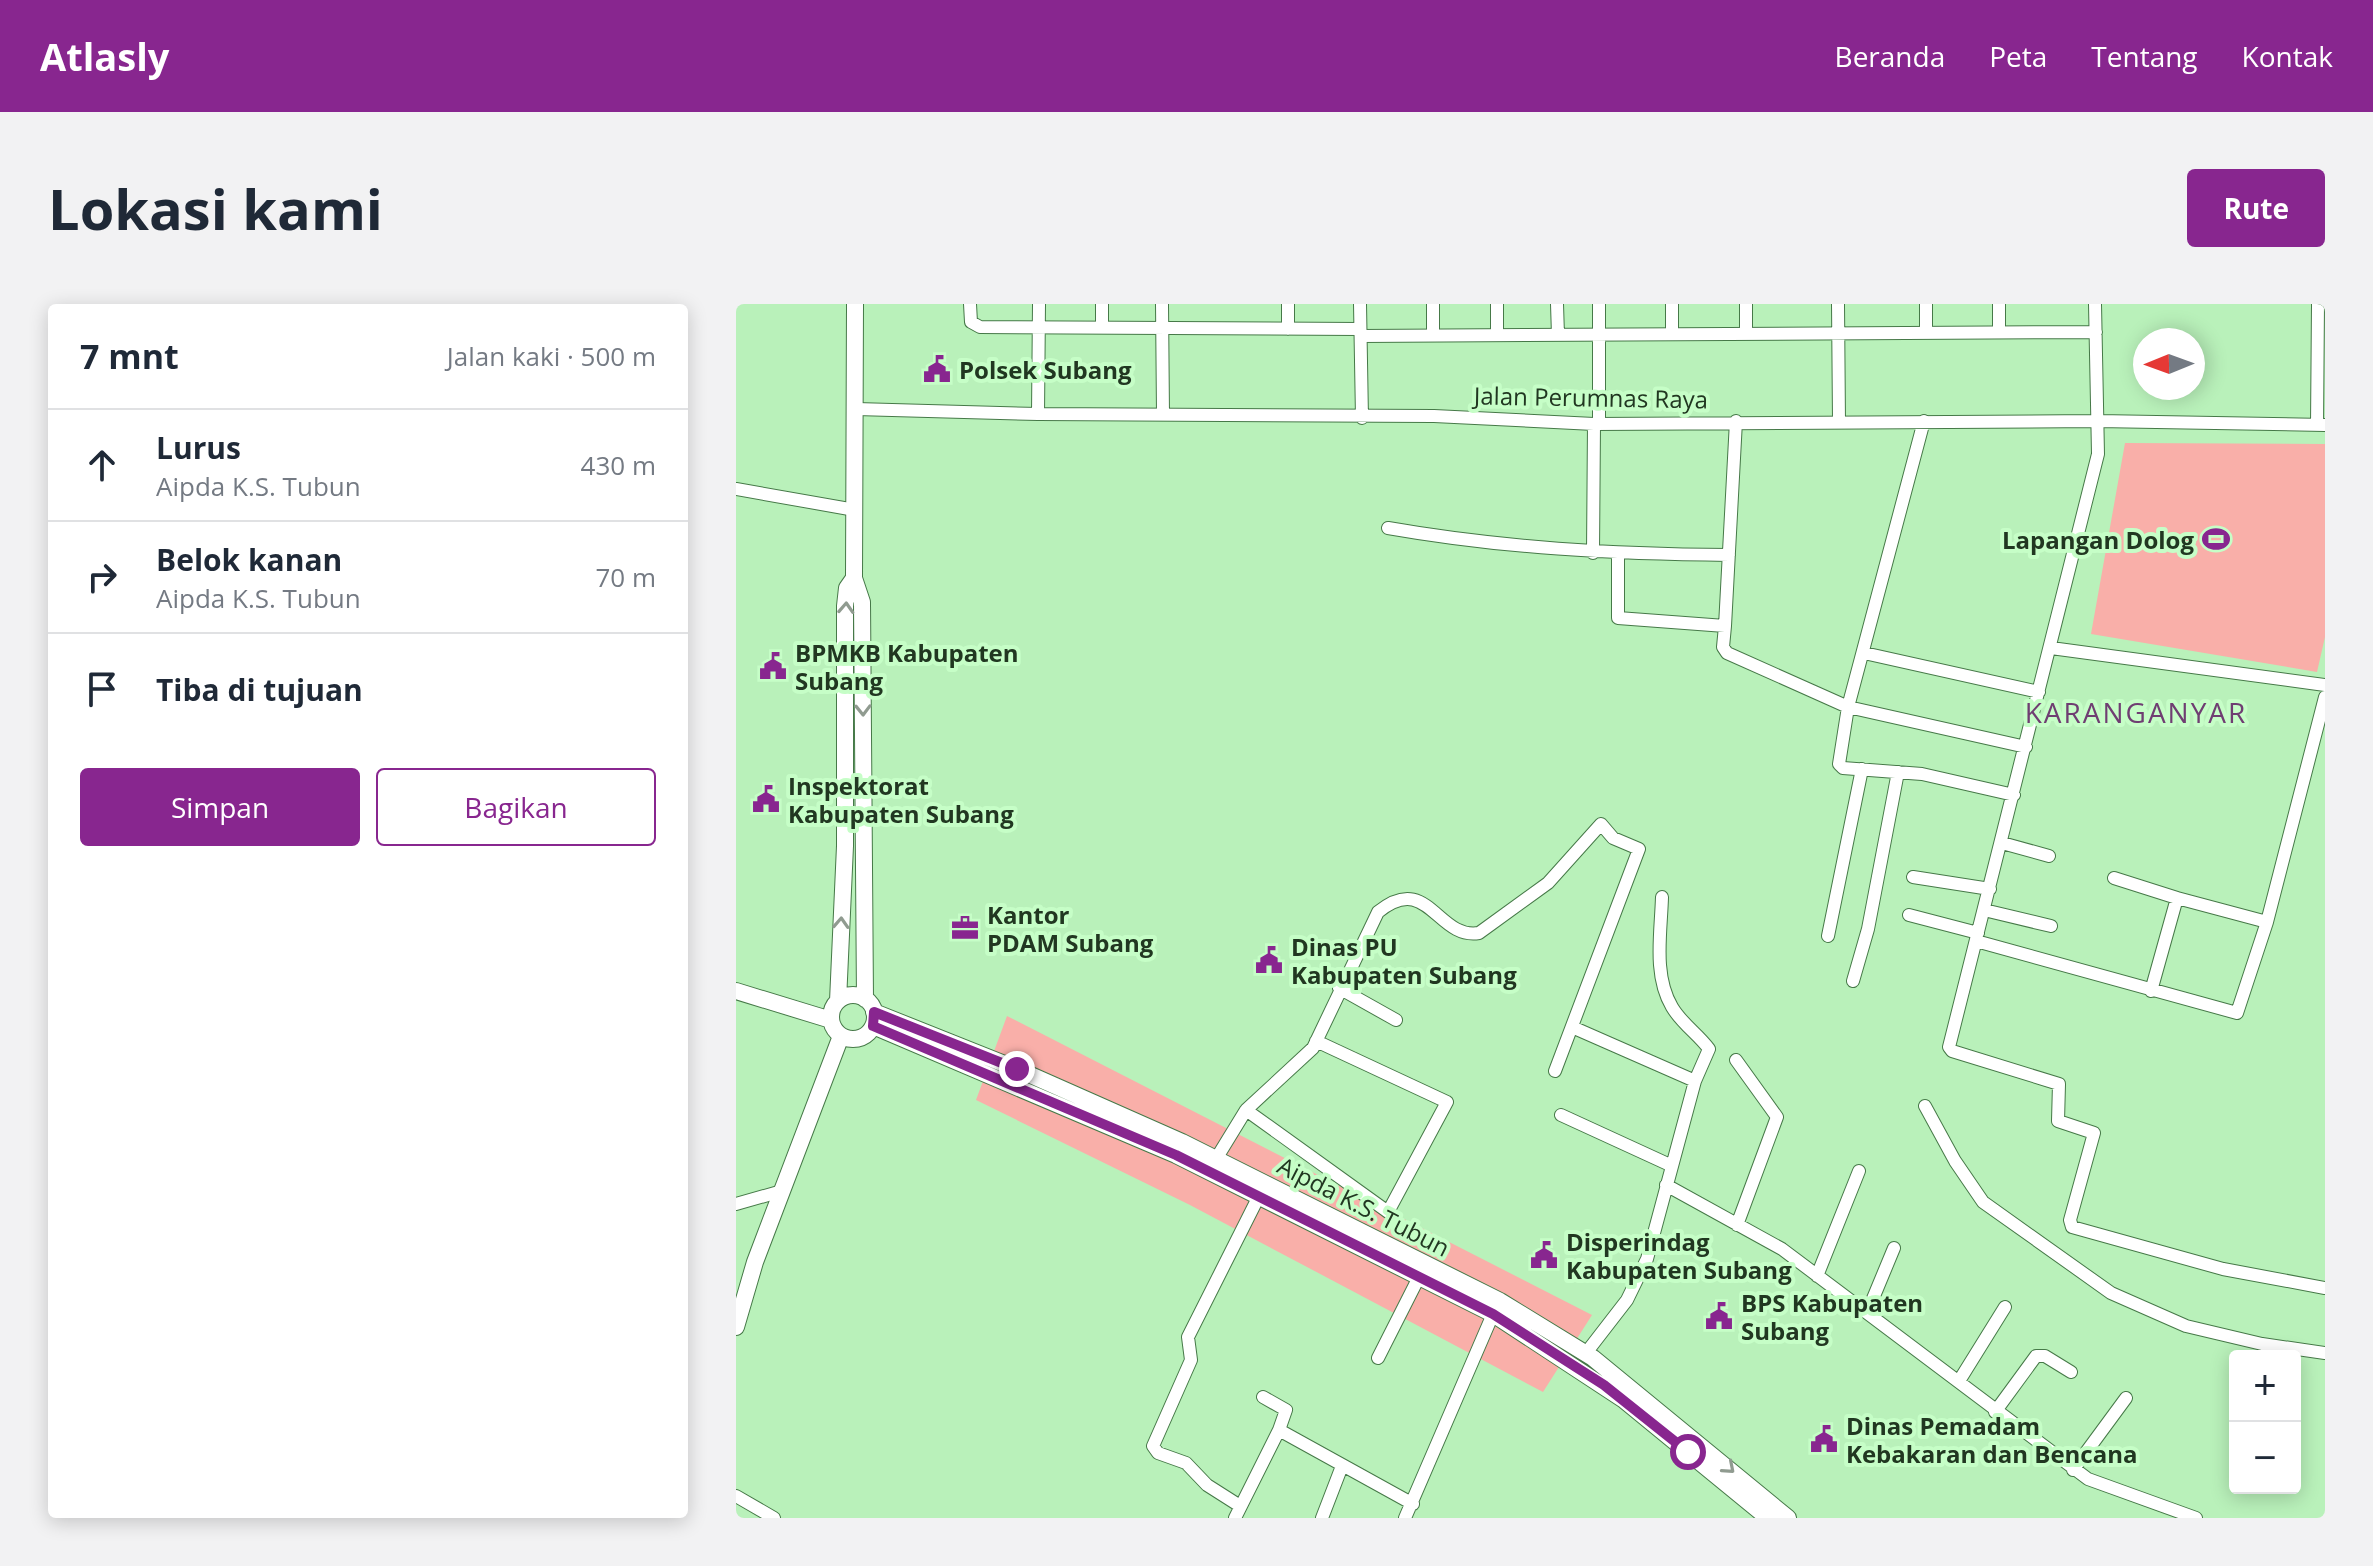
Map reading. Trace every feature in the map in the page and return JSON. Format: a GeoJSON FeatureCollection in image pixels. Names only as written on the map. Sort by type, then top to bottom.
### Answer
{"type":"FeatureCollection","features":[{"type":"Feature","properties":{"kind":"street"},"geometry":{"type":"LineString","coordinates":[[841,1036],[859,1038],[871,1012],[862,602],[854,578],[855,304]]}},
{"type":"Feature","properties":{"kind":"street"},"geometry":{"type":"LineString","coordinates":[[970,304],[970,318],[975,325],[1288,329],[1433,336],[1672,332],[2096,332]]}},
{"type":"Feature","properties":{"kind":"street"},"geometry":{"type":"LineString","coordinates":[[1038,414],[1039,304]]}},
{"type":"Feature","properties":{"kind":"street"},"geometry":{"type":"LineString","coordinates":[[1102,304],[1102,327]]}},
{"type":"Feature","properties":{"kind":"street"},"geometry":{"type":"LineString","coordinates":[[1162,304],[1163,414]]}},
{"type":"Feature","properties":{"kind":"street"},"geometry":{"type":"LineString","coordinates":[[1288,304],[1288,329]]}},
{"type":"Feature","properties":{"kind":"street"},"geometry":{"type":"LineString","coordinates":[[1360,304],[1362,418]]}},
{"type":"Feature","properties":{"kind":"street"},"geometry":{"type":"LineString","coordinates":[[1433,304],[1433,336]]}},
{"type":"Feature","properties":{"kind":"street"},"geometry":{"type":"LineString","coordinates":[[1497,304],[1497,335]]}},
{"type":"Feature","properties":{"kind":"street"},"geometry":{"type":"LineString","coordinates":[[1557,304],[1558,335]]}},
{"type":"Feature","properties":{"kind":"street"},"geometry":{"type":"LineString","coordinates":[[1593,553],[1599,304]]}},
{"type":"Feature","properties":{"kind":"street"},"geometry":{"type":"LineString","coordinates":[[1672,304],[1672,332]]}},
{"type":"Feature","properties":{"kind":"street"},"geometry":{"type":"LineString","coordinates":[[1746,304],[1746,332]]}},
{"type":"Feature","properties":{"kind":"street"},"geometry":{"type":"LineString","coordinates":[[1838,304],[1839,421]]}},
{"type":"Feature","properties":{"kind":"street"},"geometry":{"type":"LineString","coordinates":[[1926,304],[1926,333]]}},
{"type":"Feature","properties":{"kind":"street"},"geometry":{"type":"LineString","coordinates":[[1999,304],[1999,332]]}},
{"type":"Feature","properties":{"kind":"street"},"geometry":{"type":"LineString","coordinates":[[2095,304],[2098,454],[1949,1047],[2059,1084],[2058,1121],[2094,1133],[2070,1220],[2072,1227],[2235,1272],[2325,1288]]}},
{"type":"Feature","properties":{"kind":"street"},"geometry":{"type":"LineString","coordinates":[[2318,304],[2321,425]]}},
{"type":"Feature","properties":{"kind":"street","name":"Jalan Perumnas Raya"},"geometry":{"type":"LineString","coordinates":[[856,409],[1362,418],[1434,416],[1596,424],[2098,421],[2321,425]]}},
{"type":"Feature","properties":{"kind":"street"},"geometry":{"type":"LineString","coordinates":[[1736,421],[1723,647],[1727,653],[1848,707],[2026,747]]}},
{"type":"Feature","properties":{"kind":"street"},"geometry":{"type":"LineString","coordinates":[[1924,421],[1848,707],[1839,764],[1922,774],[2014,795]]}},
{"type":"Feature","properties":{"kind":"street"},"geometry":{"type":"LineString","coordinates":[[736,489],[855,510]]}},
{"type":"Feature","properties":{"kind":"street"},"geometry":{"type":"LineString","coordinates":[[1388,528],[1477,544],[1593,553],[1729,555]]}},
{"type":"Feature","properties":{"kind":"street"},"geometry":{"type":"LineString","coordinates":[[1618,554],[1618,618],[1725,626]]}},
{"type":"Feature","properties":{"kind":"street"},"geometry":{"type":"LineString","coordinates":[[831,1020],[838,1001],[845,846],[845,606],[847,588],[854,578]]}},
{"type":"Feature","properties":{"kind":"street"},"geometry":{"type":"LineString","coordinates":[[2051,648],[2325,685]]}},
{"type":"Feature","properties":{"kind":"street"},"geometry":{"type":"LineString","coordinates":[[1864,653],[2039,692]]}},
{"type":"Feature","properties":{"kind":"street"},"geometry":{"type":"LineString","coordinates":[[1909,915],[2151,991],[2237,1013],[2267,922],[2325,697]]}},
{"type":"Feature","properties":{"kind":"street"},"geometry":{"type":"LineString","coordinates":[[1828,936],[1862,769]]}},
{"type":"Feature","properties":{"kind":"street"},"geometry":{"type":"LineString","coordinates":[[1853,981],[1868,929],[1898,772]]}},
{"type":"Feature","properties":{"kind":"street"},"geometry":{"type":"LineString","coordinates":[[1216,1159],[1246,1110],[1316,1041],[1378,912],[1399,900],[1426,903],[1460,931],[1479,933],[1548,883],[1601,824],[1613,838],[1639,849],[1555,1071]]}},
{"type":"Feature","properties":{"kind":"street"},"geometry":{"type":"LineString","coordinates":[[2002,843],[2049,856]]}},
{"type":"Feature","properties":{"kind":"street"},"geometry":{"type":"LineString","coordinates":[[1913,877],[1990,889]]}},
{"type":"Feature","properties":{"kind":"street"},"geometry":{"type":"LineString","coordinates":[[2114,878],[2267,922]]}},
{"type":"Feature","properties":{"kind":"street"},"geometry":{"type":"LineString","coordinates":[[1586,1353],[1638,1282],[1695,1081],[1709,1049],[1683,1022],[1664,990],[1660,954],[1662,897]]}},
{"type":"Feature","properties":{"kind":"street"},"geometry":{"type":"LineString","coordinates":[[2151,991],[2177,898]]}},
{"type":"Feature","properties":{"kind":"street"},"geometry":{"type":"LineString","coordinates":[[1984,910],[2051,926]]}},
{"type":"Feature","properties":{"kind":"street"},"geometry":{"type":"LineString","coordinates":[[1339,988],[1396,1020]]}},
{"type":"Feature","properties":{"kind":"street"},"geometry":{"type":"LineString","coordinates":[[736,991],[831,1020],[841,1036]]}},
{"type":"Feature","properties":{"kind":"street"},"geometry":{"type":"LineString","coordinates":[[838,1001],[851,995],[871,1012]]}},
{"type":"Feature","properties":{"kind":"street","name":"Aipda K.S. Tubun"},"geometry":{"type":"LineString","coordinates":[[871,1012],[1031,1075],[1216,1159],[1500,1301],[1586,1353],[1788,1518]]}},
{"type":"Feature","properties":{"kind":"street","name":"Aipda K.S. Tubun"},"geometry":{"type":"LineString","coordinates":[[871,1012],[1259,1196],[1493,1314],[1624,1400],[1768,1518]]}},
{"type":"Feature","properties":{"kind":"street"},"geometry":{"type":"LineString","coordinates":[[1572,1027],[1695,1081]]}},
{"type":"Feature","properties":{"kind":"street"},"geometry":{"type":"LineString","coordinates":[[736,1327],[755,1262],[841,1036]]}},
{"type":"Feature","properties":{"kind":"street"},"geometry":{"type":"LineString","coordinates":[[1246,1110],[1388,1212],[1447,1102],[1316,1041]]}},
{"type":"Feature","properties":{"kind":"street"},"geometry":{"type":"LineString","coordinates":[[1736,1060],[1777,1117],[1737,1225]]}},
{"type":"Feature","properties":{"kind":"street"},"geometry":{"type":"LineString","coordinates":[[1925,1106],[1955,1161],[1983,1202],[2111,1293],[2186,1326],[2262,1344],[2325,1353]]}},
{"type":"Feature","properties":{"kind":"street"},"geometry":{"type":"LineString","coordinates":[[1561,1115],[1670,1165]]}},
{"type":"Feature","properties":{"kind":"street"},"geometry":{"type":"LineString","coordinates":[[1817,1276],[1859,1171]]}},
{"type":"Feature","properties":{"kind":"street"},"geometry":{"type":"LineString","coordinates":[[1666,1185],[1782,1249],[2073,1470],[2103,1488],[2196,1518]]}},
{"type":"Feature","properties":{"kind":"street"},"geometry":{"type":"LineString","coordinates":[[736,1204],[782,1191]]}},
{"type":"Feature","properties":{"kind":"street"},"geometry":{"type":"LineString","coordinates":[[1259,1196],[1188,1337],[1191,1360],[1153,1446],[1158,1453],[1186,1463],[1238,1512],[1286,1410],[1263,1397]]}},
{"type":"Feature","properties":{"kind":"street"},"geometry":{"type":"LineString","coordinates":[[1867,1313],[1894,1248]]}},
{"type":"Feature","properties":{"kind":"street"},"geometry":{"type":"LineString","coordinates":[[1378,1358],[1419,1277]]}},
{"type":"Feature","properties":{"kind":"street"},"geometry":{"type":"LineString","coordinates":[[1959,1381],[2005,1307]]}},
{"type":"Feature","properties":{"kind":"street"},"geometry":{"type":"LineString","coordinates":[[1405,1518],[1493,1314]]}},
{"type":"Feature","properties":{"kind":"street"},"geometry":{"type":"LineString","coordinates":[[1995,1412],[2036,1356],[2045,1356],[2071,1372]]}},
{"type":"Feature","properties":{"kind":"street"},"geometry":{"type":"LineString","coordinates":[[2073,1470],[2126,1398]]}},
{"type":"Feature","properties":{"kind":"street"},"geometry":{"type":"LineString","coordinates":[[1279,1430],[1413,1504]]}},
{"type":"Feature","properties":{"kind":"street"},"geometry":{"type":"LineString","coordinates":[[1322,1518],[1342,1466]]}},
{"type":"Feature","properties":{"kind":"street"},"geometry":{"type":"LineString","coordinates":[[736,1496],[774,1518]]}},
{"type":"Feature","properties":{"kind":"shaded area","name":"Lapangan Dolog"},"geometry":{"type":"Polygon","coordinates":[[[2125,443],[2325,444],[2325,637],[2317,672],[2091,634],[2125,443]]]}},
{"type":"Feature","properties":{"kind":"shaded area"},"geometry":{"type":"Polygon","coordinates":[[[1007,1016],[1592,1315],[1543,1392],[1190,1205],[976,1100],[1007,1016]]]}},
{"type":"Feature","properties":{"kind":"place","name":"Polsek Subang"},"geometry":{"type":"Point","coordinates":[937,369]}},
{"type":"Feature","properties":{"kind":"place","name":"Lapangan Dolog"},"geometry":{"type":"Point","coordinates":[2216,539]}},
{"type":"Feature","properties":{"kind":"place","name":"BPMKB Kabupaten Subang"},"geometry":{"type":"Point","coordinates":[773,666]}},
{"type":"Feature","properties":{"kind":"place","name":"Inspektorat Kabupaten Subang"},"geometry":{"type":"Point","coordinates":[766,799]}},
{"type":"Feature","properties":{"kind":"place","name":"Kantor PDAM Subang"},"geometry":{"type":"Point","coordinates":[965,928]}},
{"type":"Feature","properties":{"kind":"place","name":"Dinas PU Kabupaten Subang"},"geometry":{"type":"Point","coordinates":[1269,960]}},
{"type":"Feature","properties":{"kind":"place","name":"Disperindag Kabupaten Subang"},"geometry":{"type":"Point","coordinates":[1544,1255]}},
{"type":"Feature","properties":{"kind":"place","name":"BPS Kabupaten Subang"},"geometry":{"type":"Point","coordinates":[1719,1316]}},
{"type":"Feature","properties":{"kind":"place","name":"Dinas Pemadam Kebakaran dan Bencana"},"geometry":{"type":"Point","coordinates":[1824,1439]}},
{"type":"Feature","properties":{"kind":"district","name":"KARANGANYAR"},"geometry":{"type":"Point","coordinates":[2136,712]}},
{"type":"Feature","properties":{"kind":"route"},"geometry":{"type":"LineString","coordinates":[[1017,1069],[874,1012],[873,1026],[985,1071],[1176,1155],[1493,1314],[1604,1385],[1688,1452]]}}]}
